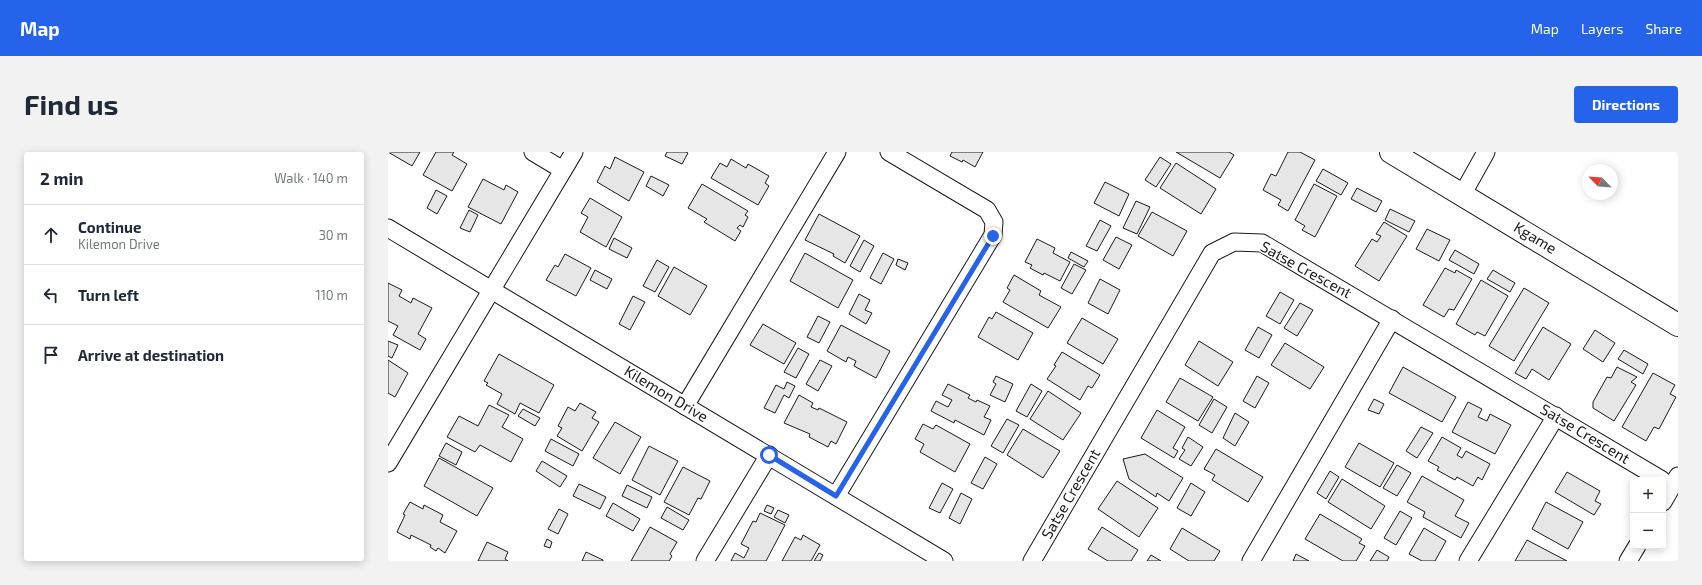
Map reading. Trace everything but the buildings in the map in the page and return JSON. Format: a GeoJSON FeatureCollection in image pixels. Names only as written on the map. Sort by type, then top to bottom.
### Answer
{"type":"FeatureCollection","features":[{"type":"Feature","properties":{"kind":"street"},"geometry":{"type":"LineString","coordinates":[[533,152],[563,170]]}},
{"type":"Feature","properties":{"kind":"street"},"geometry":{"type":"LineString","coordinates":[[388,463],[574,152]]}},
{"type":"Feature","properties":{"kind":"street"},"geometry":{"type":"LineString","coordinates":[[685,406],[837,152]]}},
{"type":"Feature","properties":{"kind":"street"},"geometry":{"type":"LineString","coordinates":[[836,496],[993,236],[994,222],[987,210],[889,152]]}},
{"type":"Feature","properties":{"kind":"street","name":"Kgame"},"geometry":{"type":"LineString","coordinates":[[1391,152],[1678,325]]}},
{"type":"Feature","properties":{"kind":"street"},"geometry":{"type":"LineString","coordinates":[[1462,195],[1486,152]]}},
{"type":"Feature","properties":{"kind":"street","name":"Kilemon Drive"},"geometry":{"type":"LineString","coordinates":[[388,228],[944,561]]}},
{"type":"Feature","properties":{"kind":"street","name":"Satse Crescent"},"geometry":{"type":"LineString","coordinates":[[1032,561],[1212,253],[1234,242],[1262,243],[1669,481]]}},
{"type":"Feature","properties":{"kind":"street"},"geometry":{"type":"LineString","coordinates":[[1251,561],[1392,319]]}},
{"type":"Feature","properties":{"kind":"street"},"geometry":{"type":"LineString","coordinates":[[1468,561],[1556,416]]}},
{"type":"Feature","properties":{"kind":"street"},"geometry":{"type":"LineString","coordinates":[[706,561],[769,455]]}},
{"type":"Feature","properties":{"kind":"street"},"geometry":{"type":"LineString","coordinates":[[1666,492],[1669,481]]}},
{"type":"Feature","properties":{"kind":"street"},"geometry":{"type":"LineString","coordinates":[[1628,561],[1635,549]]}},
{"type":"Feature","properties":{"kind":"route"},"geometry":{"type":"LineString","coordinates":[[769,455],[836,496],[993,236]]}}]}
